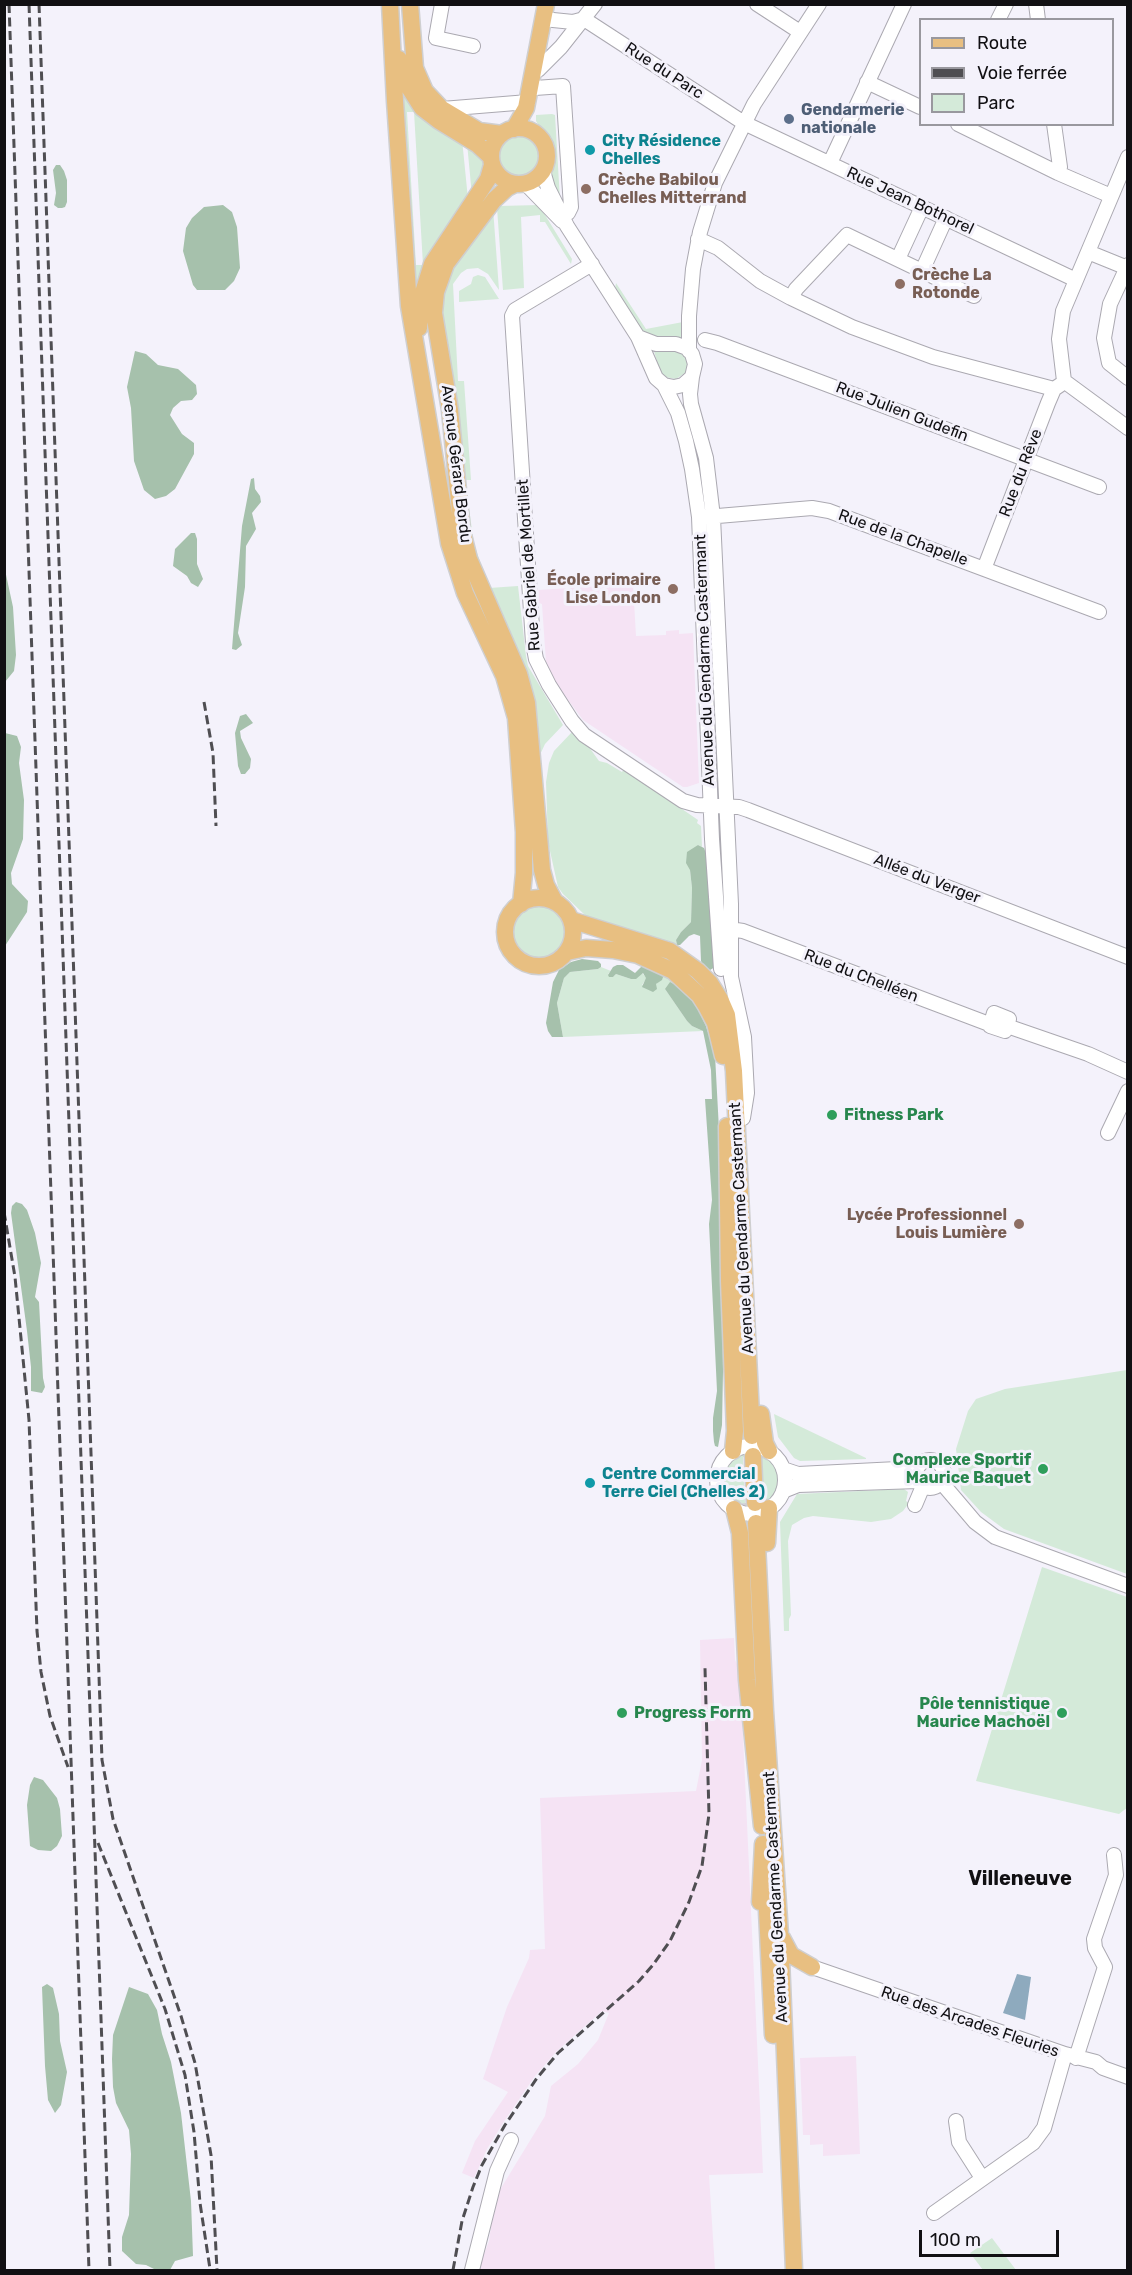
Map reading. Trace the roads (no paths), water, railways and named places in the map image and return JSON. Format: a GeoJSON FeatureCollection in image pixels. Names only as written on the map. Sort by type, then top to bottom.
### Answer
{"type":"FeatureCollection","features":[{"type":"Feature","properties":{"kind":"main road"},"geometry":{"type":"LineString","coordinates":[[392,4],[400,65],[411,94],[430,115],[478,145],[491,161],[497,174],[505,181],[520,184],[533,181],[543,171],[547,161],[547,151],[543,142],[536,135],[522,128],[508,131],[479,131],[442,109],[425,92],[415,68],[410,4]]}},
{"type":"Feature","properties":{"kind":"main road"},"geometry":{"type":"LineString","coordinates":[[392,4],[394,101],[409,306],[431,429],[444,521]]}},
{"type":"Feature","properties":{"kind":"main road"},"geometry":{"type":"LineString","coordinates":[[536,135],[532,113],[533,69],[537,63],[544,11]]}},
{"type":"Feature","properties":{"kind":"main road"},"geometry":{"type":"LineString","coordinates":[[444,521],[436,427],[420,338],[422,299],[432,264],[488,178],[496,140],[524,114],[532,95]]}},
{"type":"Feature","properties":{"kind":"main road","name":"Avenue Gérard Bordu"},"geometry":{"type":"LineString","coordinates":[[520,184],[503,191],[494,200],[447,264],[436,292],[434,313],[450,410],[462,531],[472,566],[519,674],[527,703],[542,870],[546,885],[555,902],[565,910],[571,920]]}},
{"type":"Feature","properties":{"kind":"main road","name":"Avenue Gérard Bordu"},"geometry":{"type":"LineString","coordinates":[[444,521],[459,577],[504,676],[516,718],[524,832],[524,873],[521,904],[513,912],[506,927],[508,944],[513,953],[522,961],[538,966],[555,962],[567,952],[594,948],[638,955],[673,971],[699,995],[712,1016],[721,1043],[726,1114]]}},
{"type":"Feature","properties":{"kind":"main road"},"geometry":{"type":"LineString","coordinates":[[521,904],[537,898],[555,902]]}},
{"type":"Feature","properties":{"kind":"main road"},"geometry":{"type":"LineString","coordinates":[[567,952],[572,940],[571,920],[670,951],[698,971],[710,983],[720,999],[737,1043],[765,1443],[750,1454]]}},
{"type":"Feature","properties":{"kind":"main road","name":"Avenue du Gendarme Castermant"},"geometry":{"type":"LineString","coordinates":[[726,1114],[749,1436],[734,1071],[728,1022]]}},
{"type":"Feature","properties":{"kind":"main road"},"geometry":{"type":"LineString","coordinates":[[726,1114],[735,1431],[750,1454],[752,1506],[740,1533],[748,1690],[763,1838],[759,1935],[762,1950],[775,1959],[812,1967]]}},
{"type":"Feature","properties":{"kind":"main road"},"geometry":{"type":"LineString","coordinates":[[752,1506],[767,1533],[774,1690],[780,1935],[791,1956],[812,1967]]}},
{"type":"Feature","properties":{"kind":"main road","name":"Avenue du Gendarme Castermant"},"geometry":{"type":"LineString","coordinates":[[763,1838],[753,1524],[780,1935],[775,1959],[784,2271]]}},
{"type":"Feature","properties":{"kind":"main road","name":"Avenue du Gendarme Castermant"},"geometry":{"type":"LineString","coordinates":[[775,1959],[783,1995],[794,2271]]}},
{"type":"Feature","properties":{"kind":"main road"},"geometry":{"type":"LineString","coordinates":[[783,1995],[792,1972],[798,1968],[812,1967]]}},
{"type":"Feature","properties":{"kind":"street"},"geometry":{"type":"LineString","coordinates":[[442,4],[436,38],[473,46]]}},
{"type":"Feature","properties":{"kind":"street"},"geometry":{"type":"LineString","coordinates":[[537,63],[561,47],[595,4]]}},
{"type":"Feature","properties":{"kind":"street"},"geometry":{"type":"LineString","coordinates":[[757,4],[800,32]]}},
{"type":"Feature","properties":{"kind":"street"},"geometry":{"type":"LineString","coordinates":[[692,354],[689,321],[698,239],[715,183],[744,123],[819,4]]}},
{"type":"Feature","properties":{"kind":"street"},"geometry":{"type":"LineString","coordinates":[[830,163],[904,4]]}},
{"type":"Feature","properties":{"kind":"street"},"geometry":{"type":"LineString","coordinates":[[999,18],[1006,4]]}},
{"type":"Feature","properties":{"kind":"street"},"geometry":{"type":"LineString","coordinates":[[544,11],[573,22],[584,19]]}},
{"type":"Feature","properties":{"kind":"street","name":"Rue du Parc"},"geometry":{"type":"LineString","coordinates":[[584,19],[744,123]]}},
{"type":"Feature","properties":{"kind":"street"},"geometry":{"type":"LineString","coordinates":[[867,82],[919,106]]}},
{"type":"Feature","properties":{"kind":"street"},"geometry":{"type":"LineString","coordinates":[[442,109],[532,95],[563,86],[567,215]]}},
{"type":"Feature","properties":{"kind":"street","name":"Rue Jean Bothorel"},"geometry":{"type":"LineString","coordinates":[[744,123],[1076,279]]}},
{"type":"Feature","properties":{"kind":"street"},"geometry":{"type":"LineString","coordinates":[[962,126],[1111,196]]}},
{"type":"Feature","properties":{"kind":"street"},"geometry":{"type":"LineString","coordinates":[[1054,126],[1060,167],[1058,173]]}},
{"type":"Feature","properties":{"kind":"street"},"geometry":{"type":"LineString","coordinates":[[1059,385],[1060,327],[1063,311],[1111,196],[1126,166]]}},
{"type":"Feature","properties":{"kind":"street"},"geometry":{"type":"LineString","coordinates":[[543,171],[548,188],[567,215]]}},
{"type":"Feature","properties":{"kind":"street"},"geometry":{"type":"LineString","coordinates":[[520,184],[543,199],[552,212],[567,215]]}},
{"type":"Feature","properties":{"kind":"street"},"geometry":{"type":"LineString","coordinates":[[898,259],[922,207]]}},
{"type":"Feature","properties":{"kind":"street","name":"Avenue du Gendarme Castermant"},"geometry":{"type":"LineString","coordinates":[[567,215],[592,264],[638,337],[656,378],[664,384],[678,414],[692,469],[699,517],[710,806],[727,930],[732,987],[742,1025],[746,1061],[747,1093],[743,1118]]}},
{"type":"Feature","properties":{"kind":"street"},"geometry":{"type":"LineString","coordinates":[[922,271],[946,218]]}},
{"type":"Feature","properties":{"kind":"street"},"geometry":{"type":"LineString","coordinates":[[791,298],[796,289],[847,235],[974,296]]}},
{"type":"Feature","properties":{"kind":"street"},"geometry":{"type":"LineString","coordinates":[[698,239],[718,248],[760,280],[791,298],[852,327],[933,357],[1059,385],[1128,428]]}},
{"type":"Feature","properties":{"kind":"street"},"geometry":{"type":"LineString","coordinates":[[1088,252],[1126,266],[1110,304],[1104,338],[1109,363],[1128,378]]}},
{"type":"Feature","properties":{"kind":"street","name":"Rue Gabriel de Mortillet"},"geometry":{"type":"LineString","coordinates":[[592,264],[515,310],[512,316],[532,643],[536,659],[549,685],[572,721],[584,735],[682,801],[725,806]]}},
{"type":"Feature","properties":{"kind":"street"},"geometry":{"type":"LineString","coordinates":[[689,321],[702,333],[705,340],[692,354]]}},
{"type":"Feature","properties":{"kind":"street"},"geometry":{"type":"LineString","coordinates":[[638,337],[656,344],[682,346],[692,354]]}},
{"type":"Feature","properties":{"kind":"street","name":"Rue Julien Gudefin"},"geometry":{"type":"LineString","coordinates":[[705,340],[1099,487]]}},
{"type":"Feature","properties":{"kind":"street","name":"Avenue du Gendarme Castermant"},"geometry":{"type":"LineString","coordinates":[[692,354],[694,370],[690,393],[691,404],[706,458],[713,517],[717,584],[712,594],[712,606],[716,681],[721,698],[727,930]]}},
{"type":"Feature","properties":{"kind":"street"},"geometry":{"type":"LineString","coordinates":[[664,384],[679,386],[692,377]]}},
{"type":"Feature","properties":{"kind":"street","name":"Rue du Rêve"},"geometry":{"type":"LineString","coordinates":[[984,569],[1026,459],[1059,385]]}},
{"type":"Feature","properties":{"kind":"street","name":"Rue de la Chapelle"},"geometry":{"type":"LineString","coordinates":[[699,517],[820,509],[1099,612]]}},
{"type":"Feature","properties":{"kind":"street"},"geometry":{"type":"LineString","coordinates":[[708,728],[714,740],[716,795],[725,806]]}},
{"type":"Feature","properties":{"kind":"street","name":"Allée du Verger"},"geometry":{"type":"LineString","coordinates":[[725,806],[748,810],[1128,957]]}},
{"type":"Feature","properties":{"kind":"street"},"geometry":{"type":"LineString","coordinates":[[722,969],[727,930]]}},
{"type":"Feature","properties":{"kind":"street","name":"Rue du Chelléen"},"geometry":{"type":"LineString","coordinates":[[727,930],[1003,1031],[1007,1026],[1088,1054],[1128,1072]]}},
{"type":"Feature","properties":{"kind":"street"},"geometry":{"type":"LineString","coordinates":[[1108,1132],[1128,1091]]}},
{"type":"Feature","properties":{"kind":"street"},"geometry":{"type":"LineString","coordinates":[[750,1454],[775,1456],[783,1469],[785,1480],[783,1491],[775,1504],[752,1506],[720,1493],[717,1477],[722,1462],[750,1454]]}},
{"type":"Feature","properties":{"kind":"street"},"geometry":{"type":"LineString","coordinates":[[783,1469],[798,1474],[919,1478],[934,1487],[941,1482],[943,1469],[938,1462],[926,1460],[919,1478],[915,1505]]}},
{"type":"Feature","properties":{"kind":"street"},"geometry":{"type":"LineString","coordinates":[[783,1491],[798,1485],[919,1478]]}},
{"type":"Feature","properties":{"kind":"street"},"geometry":{"type":"LineString","coordinates":[[941,1482],[975,1522],[995,1537],[1128,1586]]}},
{"type":"Feature","properties":{"kind":"street"},"geometry":{"type":"LineString","coordinates":[[934,2213],[1034,2143],[1044,2128],[1105,1967],[1095,1948],[1094,1939],[1116,1875],[1114,1855]]}},
{"type":"Feature","properties":{"kind":"street","name":"Rue des Arcades Fleuries"},"geometry":{"type":"LineString","coordinates":[[812,1967],[1070,2056],[1096,2062],[1103,2068],[1128,2077]]}},
{"type":"Feature","properties":{"kind":"street"},"geometry":{"type":"LineString","coordinates":[[956,2121],[959,2142],[982,2178]]}},
{"type":"Feature","properties":{"kind":"street"},"geometry":{"type":"LineString","coordinates":[[472,2271],[497,2171],[511,2139]]}},
{"type":"Feature","properties":{"kind":"water"},"geometry":{"type":"Polygon","coordinates":[[[1017,1974],[1031,1977],[1025,2020],[1003,2013],[1017,1974]]]}},
{"type":"Feature","properties":{"kind":"tunnel"},"geometry":{"type":"LineString","coordinates":[[745,1436],[746,1457]]}},
{"type":"Feature","properties":{"kind":"tunnel"},"geometry":{"type":"LineString","coordinates":[[748,1503],[749,1524]]}},
{"type":"Feature","properties":{"kind":"railway"},"geometry":{"type":"LineString","coordinates":[[9,4],[89,2270]]}},
{"type":"Feature","properties":{"kind":"railway"},"geometry":{"type":"LineString","coordinates":[[29,4],[110,2270]]}},
{"type":"Feature","properties":{"kind":"railway"},"geometry":{"type":"LineString","coordinates":[[39,4],[102,1760],[113,1819],[195,2063],[211,2155],[217,2270]]}},
{"type":"Feature","properties":{"kind":"railway"},"geometry":{"type":"LineString","coordinates":[[204,702],[213,753],[216,826]]}},
{"type":"Feature","properties":{"kind":"railway"},"geometry":{"type":"LineString","coordinates":[[4,1212],[15,1277],[29,1420],[37,1631],[41,1672],[50,1716],[68,1767]]}},
{"type":"Feature","properties":{"kind":"railway"},"geometry":{"type":"LineString","coordinates":[[453,2270],[462,2221],[473,2187],[482,2165],[505,2125],[537,2078],[558,2053],[639,1981],[653,1965],[670,1941],[689,1902],[702,1866],[709,1814],[705,1668]]}},
{"type":"Feature","properties":{"kind":"railway"},"geometry":{"type":"LineString","coordinates":[[98,1843],[165,2009],[185,2075],[210,2269]]}},
{"type":"Feature","properties":{"kind":"place","name":"Gendarmerie nationale"},"geometry":{"type":"Point","coordinates":[789,119]}},
{"type":"Feature","properties":{"kind":"place","name":"City Résidence Chelles"},"geometry":{"type":"Point","coordinates":[590,150]}},
{"type":"Feature","properties":{"kind":"place","name":"Crèche Babilou Chelles Mitterrand"},"geometry":{"type":"Point","coordinates":[586,189]}},
{"type":"Feature","properties":{"kind":"place","name":"Crèche La Rotonde"},"geometry":{"type":"Point","coordinates":[900,284]}},
{"type":"Feature","properties":{"kind":"place","name":"École primaire Lise London"},"geometry":{"type":"Point","coordinates":[673,589]}},
{"type":"Feature","properties":{"kind":"place","name":"Fitness Park"},"geometry":{"type":"Point","coordinates":[832,1115]}},
{"type":"Feature","properties":{"kind":"place","name":"Lycée Professionnel Louis Lumière"},"geometry":{"type":"Point","coordinates":[1019,1224]}},
{"type":"Feature","properties":{"kind":"place","name":"Complexe Sportif Maurice Baquet"},"geometry":{"type":"Point","coordinates":[1043,1469]}},
{"type":"Feature","properties":{"kind":"place","name":"Centre Commercial Terre Ciel (Chelles 2)"},"geometry":{"type":"Point","coordinates":[590,1483]}},
{"type":"Feature","properties":{"kind":"place","name":"Progress Form"},"geometry":{"type":"Point","coordinates":[622,1713]}},
{"type":"Feature","properties":{"kind":"place","name":"Pôle tennistique Maurice Machoël"},"geometry":{"type":"Point","coordinates":[1062,1713]}},
{"type":"Feature","properties":{"kind":"district","name":"Villeneuve"},"geometry":{"type":"Point","coordinates":[1020,1879]}}]}
